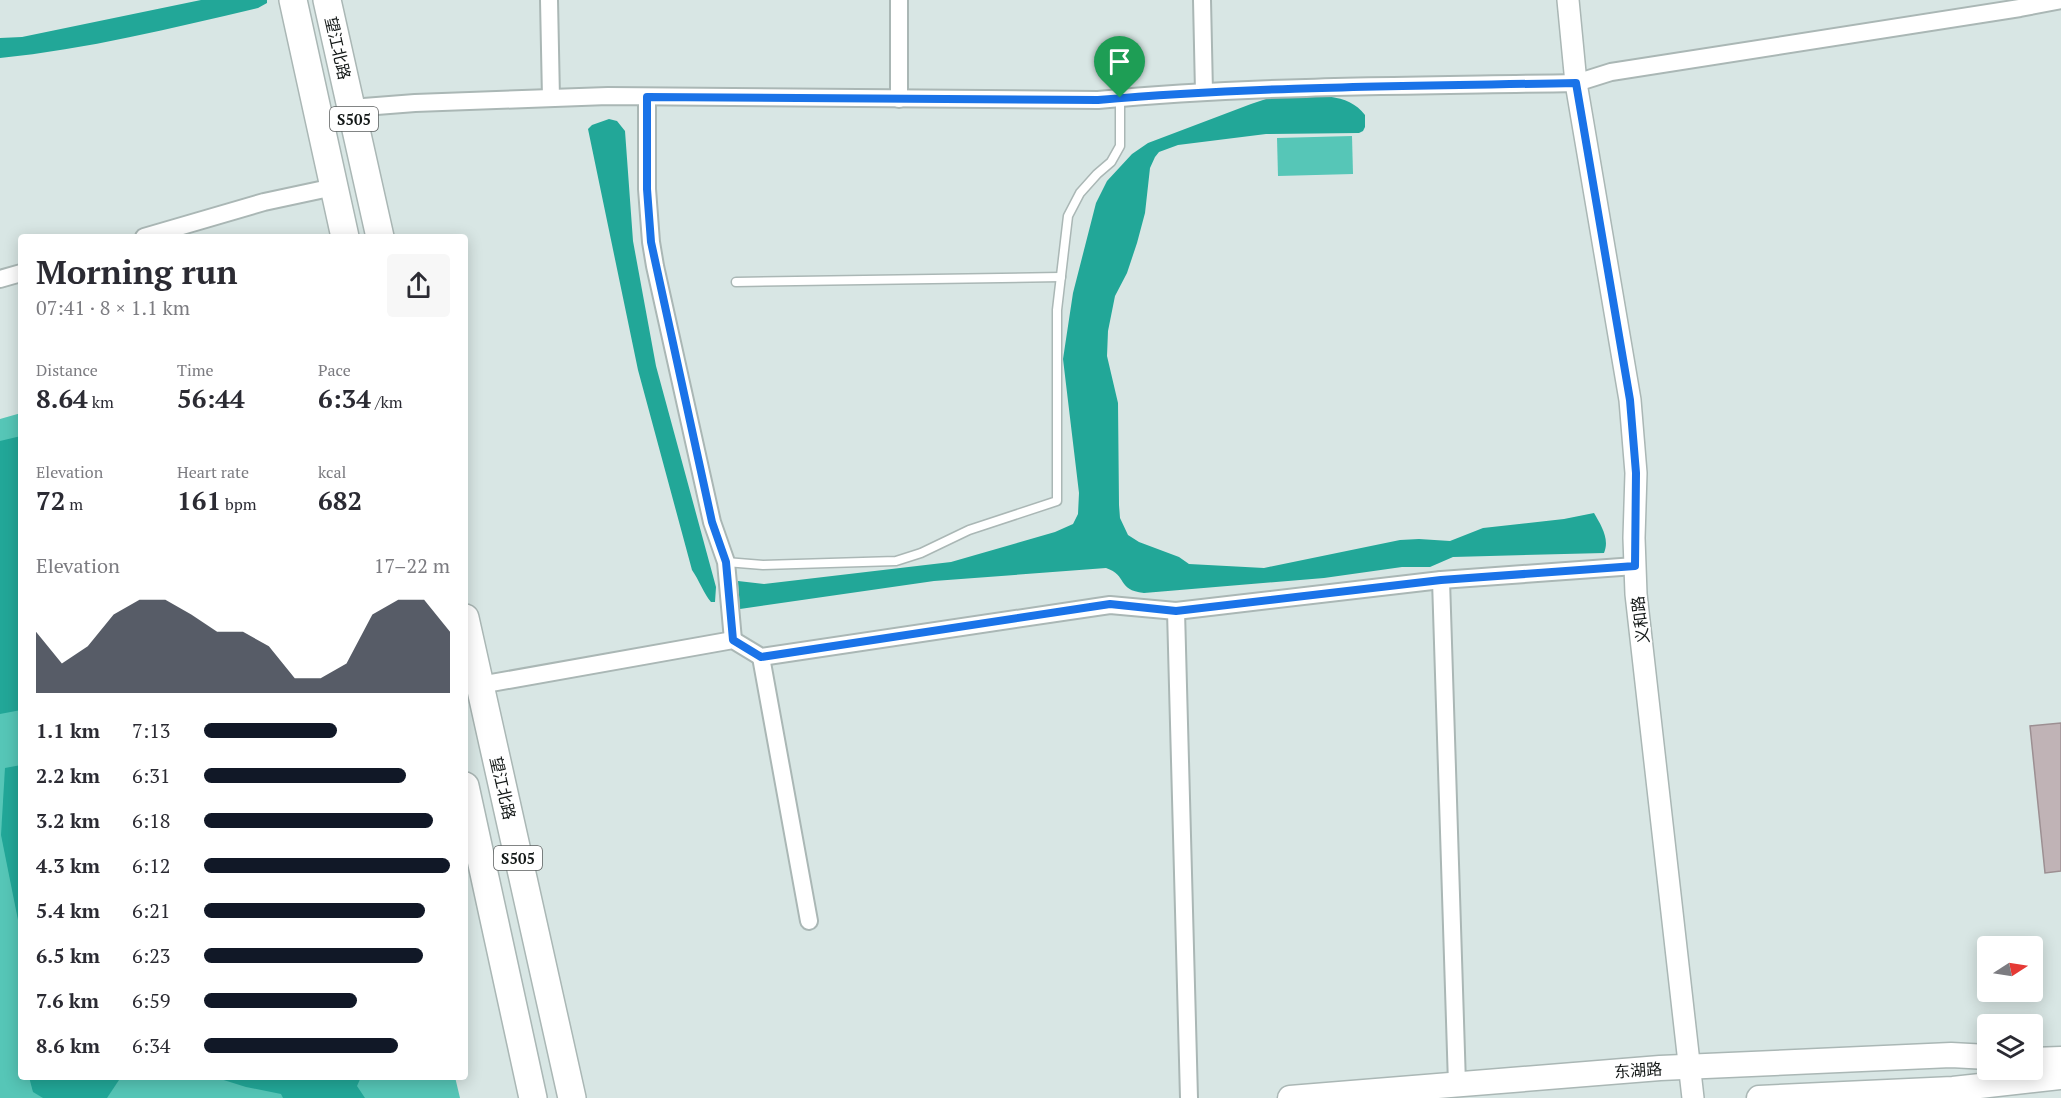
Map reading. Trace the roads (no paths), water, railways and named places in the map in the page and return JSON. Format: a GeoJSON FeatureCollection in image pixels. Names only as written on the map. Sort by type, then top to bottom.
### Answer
{"type":"FeatureCollection","features":[{"type":"Feature","properties":{"kind":"main road","name":"望江北路"},"geometry":{"type":"LineString","coordinates":[[293,0],[344,234]]}},
{"type":"Feature","properties":{"kind":"main road","name":"望江北路"},"geometry":{"type":"LineString","coordinates":[[327,0],[379,234]]}},
{"type":"Feature","properties":{"kind":"main road","name":"望江北路"},"geometry":{"type":"LineString","coordinates":[[468,631],[572,1098]]}},
{"type":"Feature","properties":{"kind":"main road","name":"S505"},"geometry":{"type":"LineString","coordinates":[[468,800],[533,1098]]}},
{"type":"Feature","properties":{"kind":"main road","name":"东湖路"},"geometry":{"type":"LineString","coordinates":[[1290,1098],[1689,1067],[1951,1055],[1977,1056]]}},
{"type":"Feature","properties":{"kind":"main road"},"geometry":{"type":"LineString","coordinates":[[2043,1059],[2061,1059]]}},
{"type":"Feature","properties":{"kind":"main road"},"geometry":{"type":"LineString","coordinates":[[1759,1098],[1953,1089],[1997,1091],[2061,1077]]}},
{"type":"Feature","properties":{"kind":"street"},"geometry":{"type":"LineString","coordinates":[[549,0],[551,98]]}},
{"type":"Feature","properties":{"kind":"street"},"geometry":{"type":"LineString","coordinates":[[899,0],[899,99]]}},
{"type":"Feature","properties":{"kind":"street"},"geometry":{"type":"LineString","coordinates":[[1202,0],[1204,92]]}},
{"type":"Feature","properties":{"kind":"street","name":"义和路"},"geometry":{"type":"LineString","coordinates":[[1568,0],[1576,83],[1630,400],[1636,473],[1635,566],[1693,1098]]}},
{"type":"Feature","properties":{"kind":"street"},"geometry":{"type":"LineString","coordinates":[[351,108],[551,98],[1098,100],[1294,88],[1576,83],[1611,72],[2061,0]]}},
{"type":"Feature","properties":{"kind":"street"},"geometry":{"type":"LineString","coordinates":[[647,97],[647,189],[655,266],[712,522],[726,562],[733,640]]}},
{"type":"Feature","properties":{"kind":"street"},"geometry":{"type":"LineString","coordinates":[[154,234],[264,202],[334,187]]}},
{"type":"Feature","properties":{"kind":"street"},"geometry":{"type":"LineString","coordinates":[[0,279],[18,274]]}},
{"type":"Feature","properties":{"kind":"street"},"geometry":{"type":"LineString","coordinates":[[480,685],[733,640],[761,657],[1110,604],[1176,611],[1441,580],[1635,566]]}},
{"type":"Feature","properties":{"kind":"street"},"geometry":{"type":"LineString","coordinates":[[1441,580],[1457,1084]]}},
{"type":"Feature","properties":{"kind":"street"},"geometry":{"type":"LineString","coordinates":[[1176,611],[1188,1098]]}},
{"type":"Feature","properties":{"kind":"street"},"geometry":{"type":"LineString","coordinates":[[761,657],[808,921]]}},
{"type":"Feature","properties":{"kind":"lane"},"geometry":{"type":"LineString","coordinates":[[726,562],[763,565],[896,561],[914,556],[988,523],[1057,501],[1057,310],[1068,216],[1088,182],[1111,162],[1120,146],[1120,98]]}},
{"type":"Feature","properties":{"kind":"lane"},"geometry":{"type":"LineString","coordinates":[[736,282],[1061,277]]}}]}
